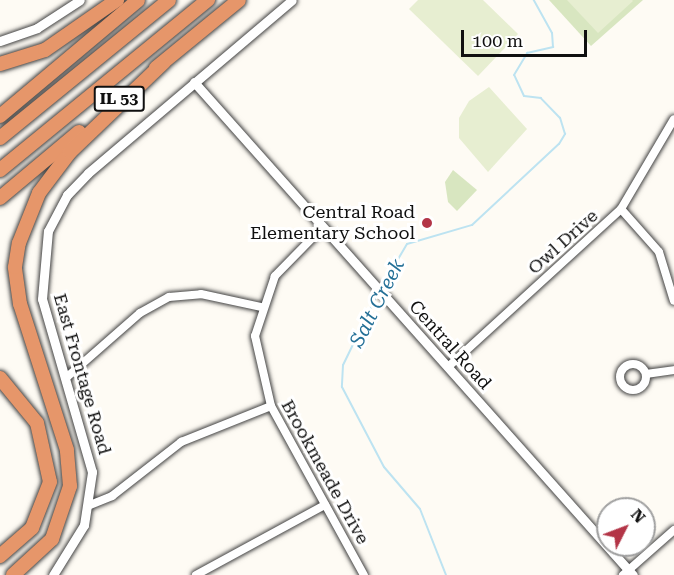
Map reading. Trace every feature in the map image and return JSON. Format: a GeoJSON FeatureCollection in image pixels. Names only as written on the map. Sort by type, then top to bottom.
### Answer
{"type":"FeatureCollection","features":[{"type":"Feature","properties":{"kind":"highway"},"geometry":{"type":"LineString","coordinates":[[0,64],[45,50],[117,0]]}},
{"type":"Feature","properties":{"kind":"highway"},"geometry":{"type":"LineString","coordinates":[[0,116],[138,0]]}},
{"type":"Feature","properties":{"kind":"highway","name":"IL 53"},"geometry":{"type":"LineString","coordinates":[[0,138],[169,0]]}},
{"type":"Feature","properties":{"kind":"highway","name":"IL 53"},"geometry":{"type":"LineString","coordinates":[[0,170],[208,0]]}},
{"type":"Feature","properties":{"kind":"highway","name":"IL 53"},"geometry":{"type":"LineString","coordinates":[[0,198],[239,0]]}},
{"type":"Feature","properties":{"kind":"highway"},"geometry":{"type":"LineString","coordinates":[[13,575],[52,539],[70,486],[67,450],[20,304],[15,267],[19,243],[39,193],[70,152],[163,63]]}},
{"type":"Feature","properties":{"kind":"highway"},"geometry":{"type":"LineString","coordinates":[[0,378],[37,423],[50,476],[40,516],[0,556]]}},
{"type":"Feature","properties":{"kind":"street"},"geometry":{"type":"LineString","coordinates":[[0,41],[37,28],[80,0]]}},
{"type":"Feature","properties":{"kind":"street","name":"East Frontage Road"},"geometry":{"type":"LineString","coordinates":[[90,505],[91,458],[42,299],[48,231],[78,182],[292,0]]}},
{"type":"Feature","properties":{"kind":"street","name":"Central Road"},"geometry":{"type":"LineString","coordinates":[[194,82],[628,573]]}},
{"type":"Feature","properties":{"kind":"street","name":"Owl Drive"},"geometry":{"type":"LineString","coordinates":[[448,367],[621,209],[674,119]]}},
{"type":"Feature","properties":{"kind":"street"},"geometry":{"type":"LineString","coordinates":[[621,209],[659,252],[674,301]]}},
{"type":"Feature","properties":{"kind":"street","name":"Brookmeade Drive"},"geometry":{"type":"LineString","coordinates":[[322,227],[274,276],[261,307],[255,336],[271,406],[364,575]]}},
{"type":"Feature","properties":{"kind":"street"},"geometry":{"type":"LineString","coordinates":[[67,377],[140,313],[169,297],[201,294],[261,307]]}},
{"type":"Feature","properties":{"kind":"street"},"geometry":{"type":"LineString","coordinates":[[646,374],[674,370]]}},
{"type":"Feature","properties":{"kind":"street"},"geometry":{"type":"LineString","coordinates":[[53,575],[72,550],[90,505],[112,496],[181,442],[271,406]]}},
{"type":"Feature","properties":{"kind":"street"},"geometry":{"type":"LineString","coordinates":[[196,575],[325,505]]}},
{"type":"Feature","properties":{"kind":"street"},"geometry":{"type":"LineString","coordinates":[[628,573],[674,530]]}},
{"type":"Feature","properties":{"kind":"green space"},"geometry":{"type":"Polygon","coordinates":[[[418,0],[483,0],[518,34],[478,76],[409,9],[418,0]]]}},
{"type":"Feature","properties":{"kind":"green space"},"geometry":{"type":"Polygon","coordinates":[[[549,0],[643,0],[591,46],[549,0]]]}},
{"type":"Feature","properties":{"kind":"green space"},"geometry":{"type":"Polygon","coordinates":[[[567,0],[632,0],[633,1],[598,33],[567,0]]]}},
{"type":"Feature","properties":{"kind":"green space"},"geometry":{"type":"Polygon","coordinates":[[[489,87],[527,129],[488,172],[459,138],[459,118],[469,101],[489,87]]]}},
{"type":"Feature","properties":{"kind":"green space"},"geometry":{"type":"Polygon","coordinates":[[[453,170],[477,190],[457,211],[448,202],[445,182],[453,170]]]}},
{"type":"Feature","properties":{"kind":"waterway","name":"Salt Creek"},"geometry":{"type":"LineString","coordinates":[[381,288],[407,244],[472,225],[559,144],[565,134],[560,118],[541,98],[524,96],[514,75],[527,53],[553,47],[552,33],[534,0]]}},
{"type":"Feature","properties":{"kind":"waterway","name":"Salt Creek"},"geometry":{"type":"LineString","coordinates":[[378,293],[343,365],[342,387],[384,467],[420,509],[446,575]]}},
{"type":"Feature","properties":{"kind":"place","name":"Central Road Elementary School"},"geometry":{"type":"Point","coordinates":[427,223]}}]}
